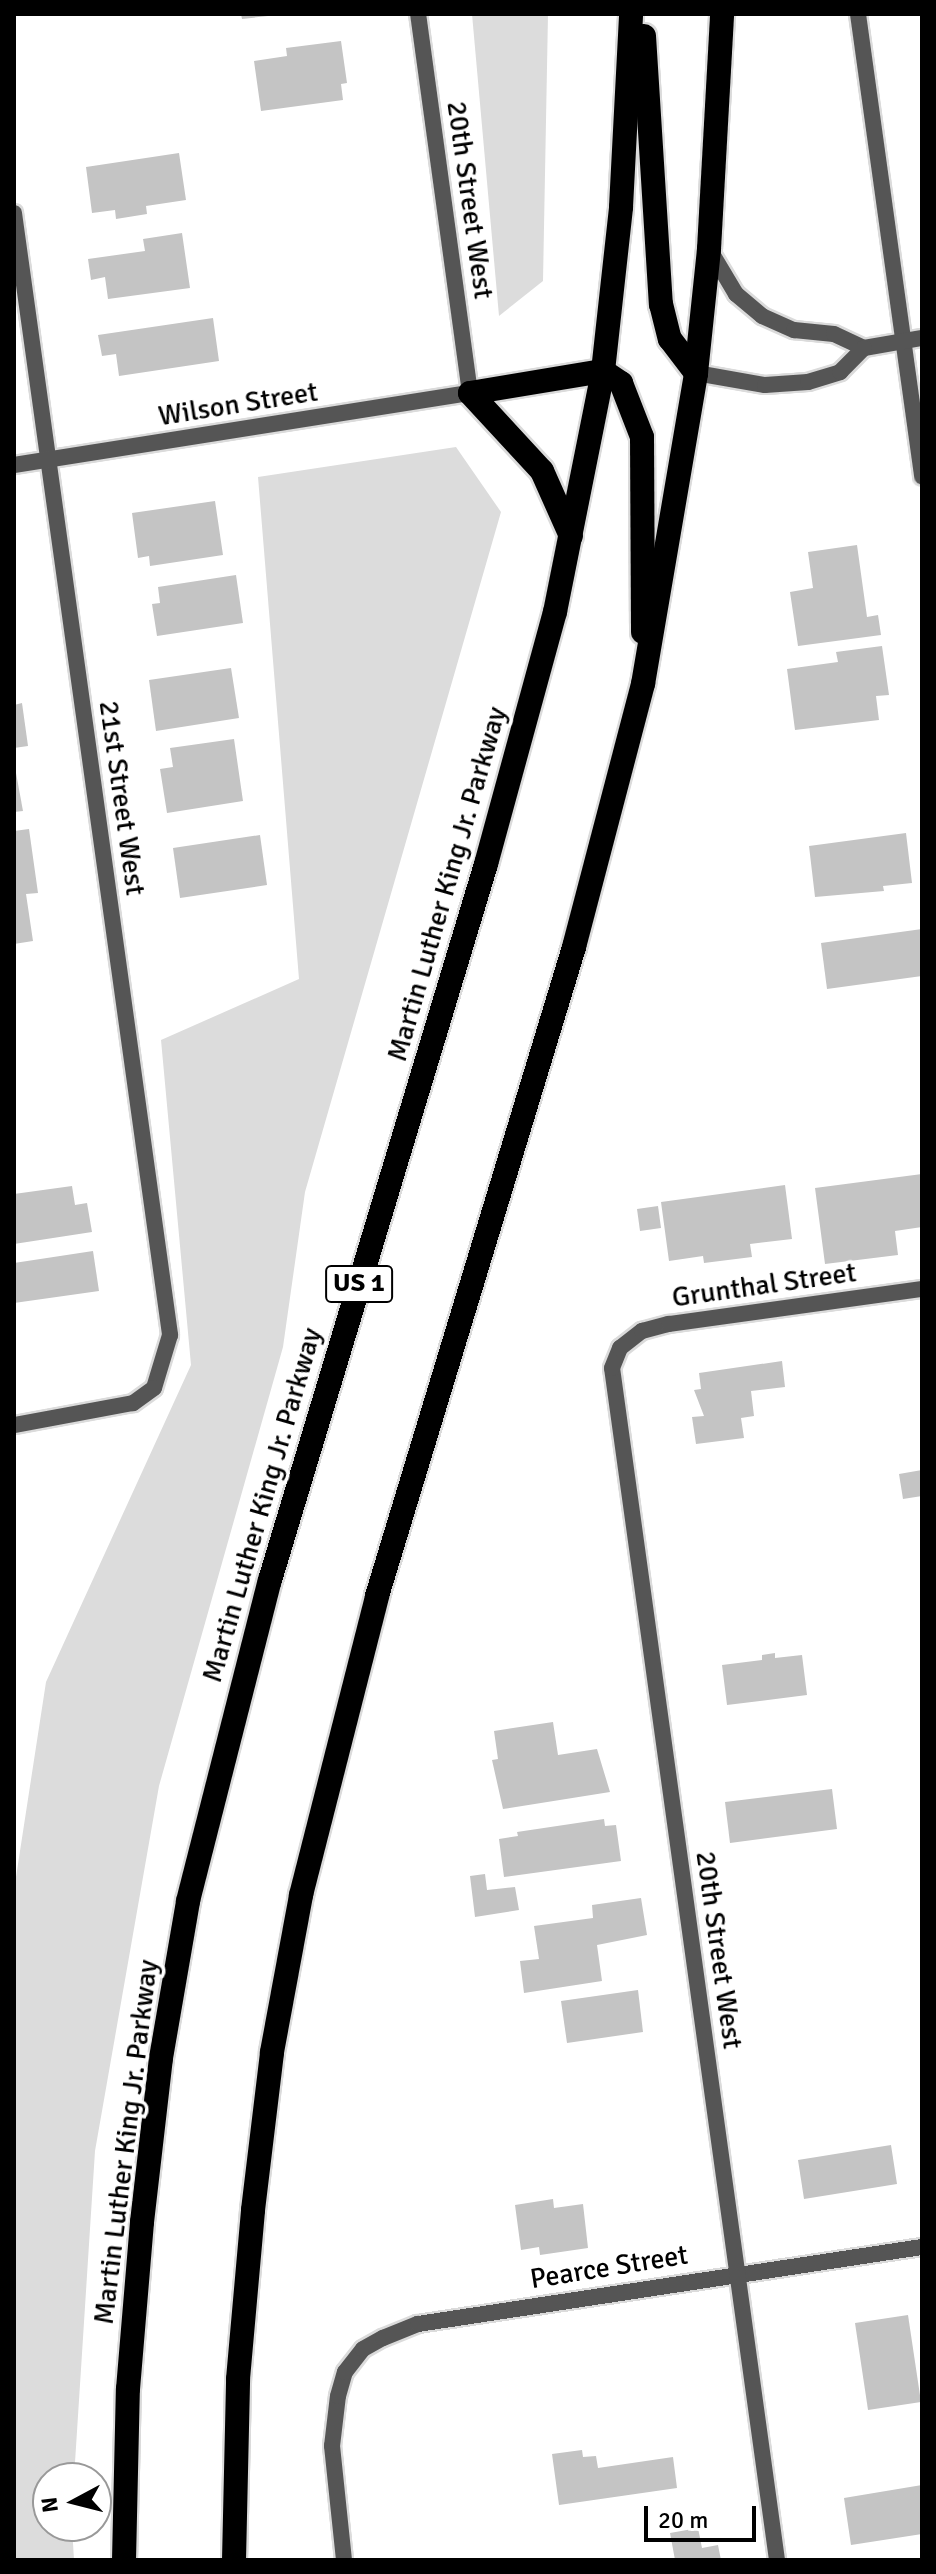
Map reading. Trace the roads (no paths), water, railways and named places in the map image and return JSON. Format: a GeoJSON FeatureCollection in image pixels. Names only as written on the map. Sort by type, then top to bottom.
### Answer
{"type":"FeatureCollection","features":[{"type":"Feature","properties":{"kind":"highway","name":"Martin Luther King Jr. Parkway"},"geometry":{"type":"LineString","coordinates":[[124,2560],[128,2389],[142,2222],[161,2058],[188,1901],[265,1595],[490,850],[571,536],[603,371],[621,207],[631,14]]}},
{"type":"Feature","properties":{"kind":"highway"},"geometry":{"type":"LineString","coordinates":[[643,14],[661,304],[670,339],[696,373]]}},
{"type":"Feature","properties":{"kind":"highway"},"geometry":{"type":"LineString","coordinates":[[234,2560],[238,2379],[253,2210],[272,2052],[301,1895],[377,1596],[578,933],[643,684],[696,373],[709,249],[722,14]]}},
{"type":"Feature","properties":{"kind":"highway"},"geometry":{"type":"LineString","coordinates":[[470,393],[603,371],[621,383],[642,437],[643,684]]}},
{"type":"Feature","properties":{"kind":"highway"},"geometry":{"type":"LineString","coordinates":[[470,393],[542,471],[571,536]]}},
{"type":"Feature","properties":{"kind":"street","name":"20th Street West"},"geometry":{"type":"LineString","coordinates":[[418,14],[470,393]]}},
{"type":"Feature","properties":{"kind":"street"},"geometry":{"type":"LineString","coordinates":[[858,14],[922,477]]}},
{"type":"Feature","properties":{"kind":"street","name":"21st Street West"},"geometry":{"type":"LineString","coordinates":[[14,213],[170,1335],[154,1388],[112,1411],[14,1425]]}},
{"type":"Feature","properties":{"kind":"street"},"geometry":{"type":"LineString","coordinates":[[709,249],[736,294],[762,316],[794,330],[834,334],[864,348]]}},
{"type":"Feature","properties":{"kind":"street"},"geometry":{"type":"LineString","coordinates":[[696,373],[765,385],[808,382],[840,372],[864,348],[922,338]]}},
{"type":"Feature","properties":{"kind":"street","name":"Wilson Street"},"geometry":{"type":"LineString","coordinates":[[14,465],[470,393]]}},
{"type":"Feature","properties":{"kind":"street","name":"Grunthal Street"},"geometry":{"type":"LineString","coordinates":[[620,1348],[642,1331],[669,1324],[922,1289]]}},
{"type":"Feature","properties":{"kind":"street","name":"20th Street West"},"geometry":{"type":"LineString","coordinates":[[620,1348],[612,1368],[612,1394],[777,2560]]}},
{"type":"Feature","properties":{"kind":"street","name":"Pearce Street"},"geometry":{"type":"LineString","coordinates":[[344,2560],[332,2446],[338,2396],[345,2372],[363,2349],[418,2324],[922,2247]]}}]}
